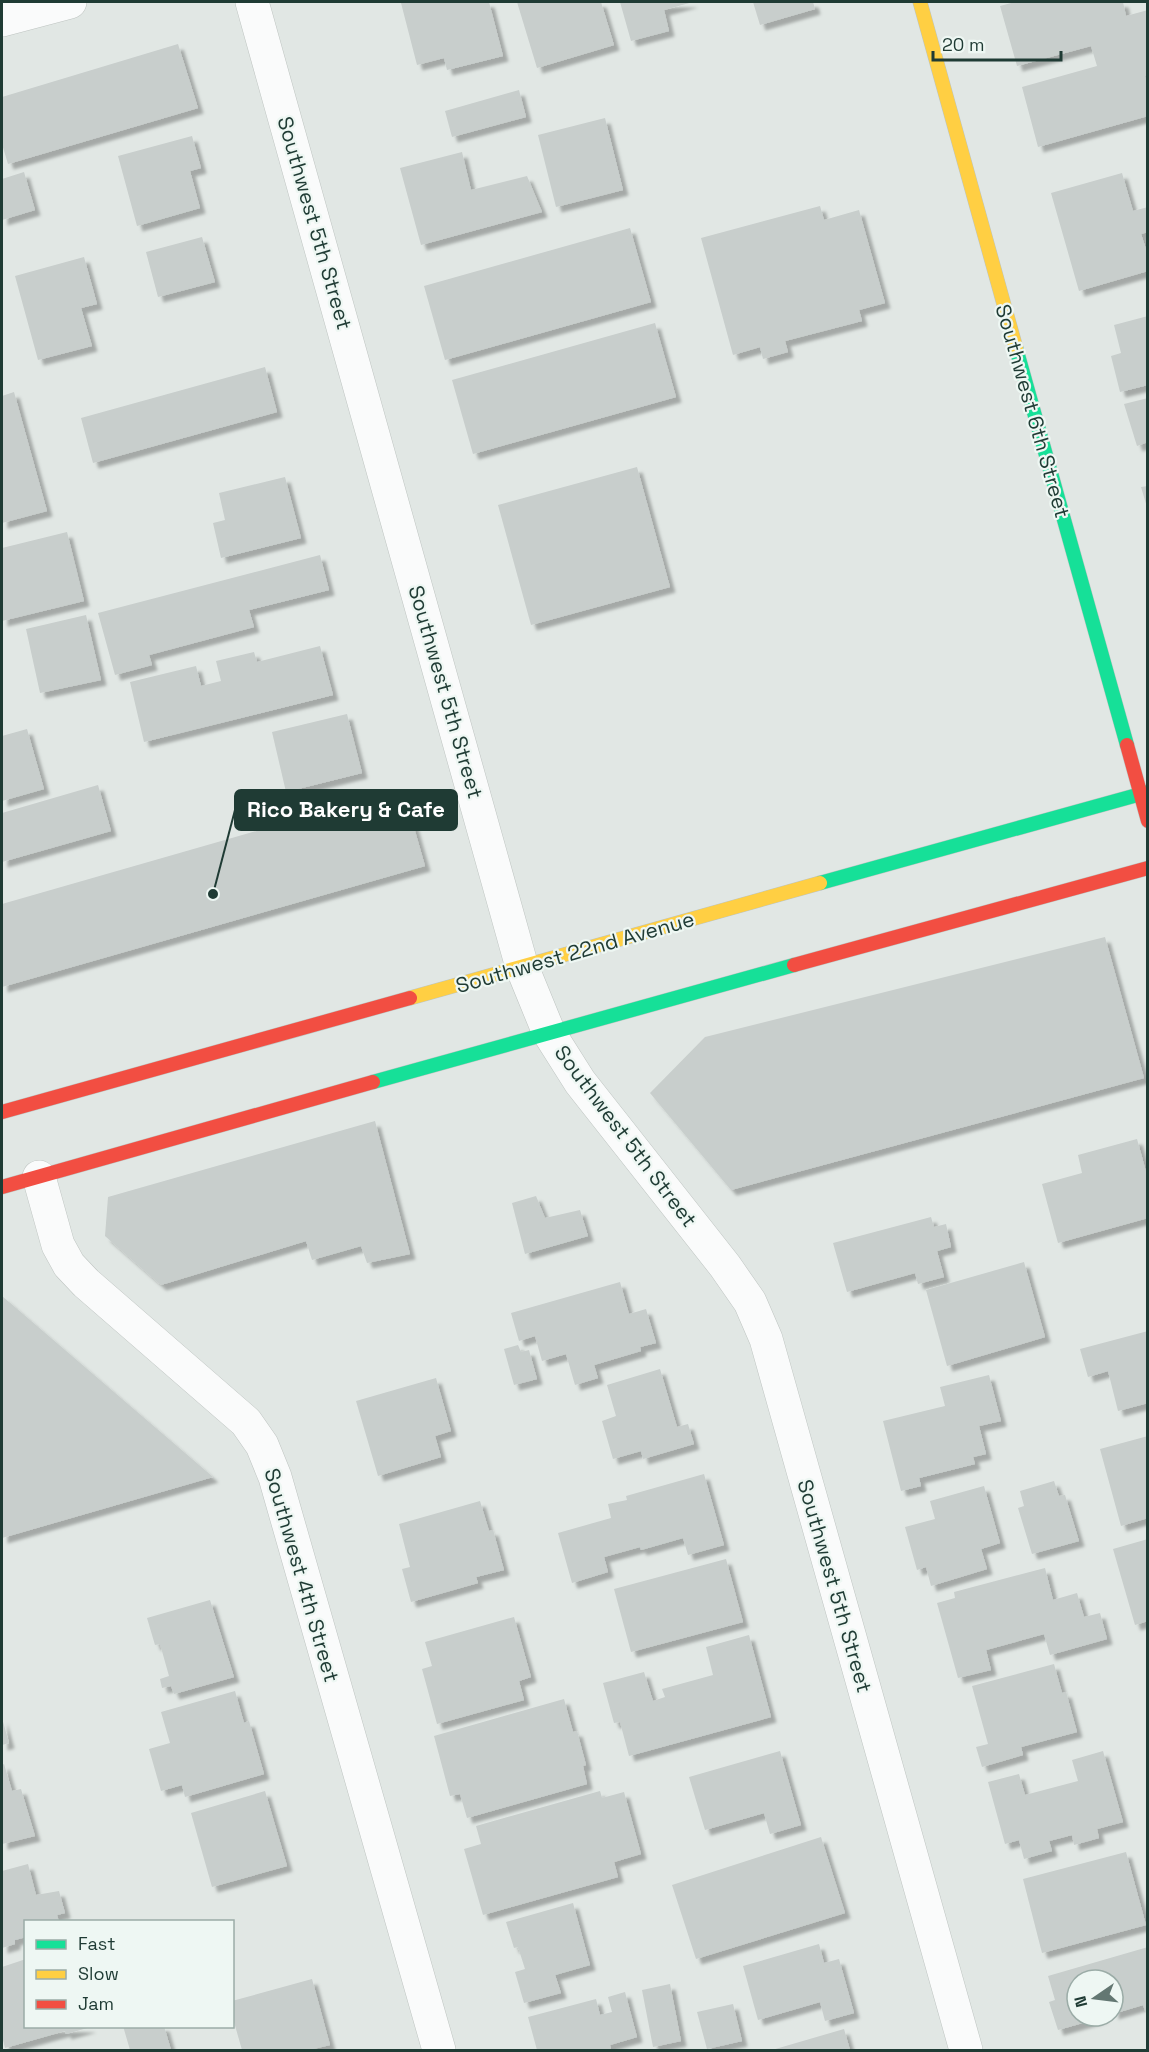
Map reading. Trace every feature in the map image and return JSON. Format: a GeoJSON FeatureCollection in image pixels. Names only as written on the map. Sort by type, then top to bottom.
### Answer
{"type":"FeatureCollection","features":[{"type":"Feature","properties":{"kind":"main road","name":"Southwest 6th Street"},"geometry":{"type":"LineString","coordinates":[[920,2],[1144,793],[1148,821]]}},
{"type":"Feature","properties":{"kind":"main road","name":"Southwest 22nd Avenue"},"geometry":{"type":"LineString","coordinates":[[2,1112],[1144,793]]}},
{"type":"Feature","properties":{"kind":"main road"},"geometry":{"type":"LineString","coordinates":[[2,1188],[549,1033],[1148,868]]}},
{"type":"Feature","properties":{"kind":"street"},"geometry":{"type":"LineString","coordinates":[[2,20],[70,2]]}},
{"type":"Feature","properties":{"kind":"street","name":"Southwest 5th Street"},"geometry":{"type":"LineString","coordinates":[[252,2],[522,967],[549,1033],[580,1082],[731,1275],[750,1302],[766,1340],[966,2050]]}},
{"type":"Feature","properties":{"kind":"street","name":"Southwest 4th Street"},"geometry":{"type":"LineString","coordinates":[[39,1177],[54,1235],[69,1265],[86,1283],[224,1401],[246,1422],[262,1445],[275,1477],[439,2050]]}},
{"type":"Feature","properties":{"kind":"building"},"geometry":{"type":"Polygon","coordinates":[[[489,2],[503,56],[447,70],[444,58],[417,65],[401,3],[489,2]]]}},
{"type":"Feature","properties":{"kind":"building"},"geometry":{"type":"Polygon","coordinates":[[[517,2],[601,2],[614,45],[537,68],[517,2]]]}},
{"type":"Feature","properties":{"kind":"building"},"geometry":{"type":"Polygon","coordinates":[[[620,2],[693,2],[664,10],[669,31],[631,41],[620,2]]]}},
{"type":"Feature","properties":{"kind":"building"},"geometry":{"type":"Polygon","coordinates":[[[753,2],[813,2],[815,9],[760,25],[753,2]]]}},
{"type":"Feature","properties":{"kind":"building"},"geometry":{"type":"Polygon","coordinates":[[[1015,2],[1123,2],[1126,16],[1148,10],[1148,75],[1145,76],[1148,85],[1148,116],[1038,147],[1022,87],[1097,66],[1091,46],[1017,66],[1000,6],[1015,2]]]}},
{"type":"Feature","properties":{"kind":"building"},"geometry":{"type":"Polygon","coordinates":[[[178,44],[198,108],[8,164],[2,144],[2,97],[178,44]]]}},
{"type":"Feature","properties":{"kind":"building"},"geometry":{"type":"Polygon","coordinates":[[[519,90],[526,117],[452,137],[445,111],[519,90]]]}},
{"type":"Feature","properties":{"kind":"building"},"geometry":{"type":"Polygon","coordinates":[[[605,118],[623,190],[556,207],[538,135],[605,118]]]}},
{"type":"Feature","properties":{"kind":"building"},"geometry":{"type":"Polygon","coordinates":[[[192,136],[201,168],[190,171],[200,208],[137,226],[118,156],[192,136]]]}},
{"type":"Feature","properties":{"kind":"building"},"geometry":{"type":"Polygon","coordinates":[[[462,152],[471,190],[527,176],[542,212],[421,245],[400,168],[462,152]]]}},
{"type":"Feature","properties":{"kind":"building"},"geometry":{"type":"Polygon","coordinates":[[[24,172],[35,210],[2,220],[2,179],[24,172]]]}},
{"type":"Feature","properties":{"kind":"building"},"geometry":{"type":"Polygon","coordinates":[[[1122,173],[1133,211],[1148,207],[1148,232],[1141,234],[1148,255],[1148,271],[1079,291],[1051,193],[1122,173]]]}},
{"type":"Feature","properties":{"kind":"building"},"geometry":{"type":"Polygon","coordinates":[[[820,206],[824,220],[859,210],[885,303],[859,310],[862,321],[785,341],[788,352],[763,359],[760,347],[733,355],[701,238],[820,206]]]}},
{"type":"Feature","properties":{"kind":"building"},"geometry":{"type":"Polygon","coordinates":[[[630,228],[651,302],[445,360],[424,286],[630,228]]]}},
{"type":"Feature","properties":{"kind":"building"},"geometry":{"type":"Polygon","coordinates":[[[202,237],[215,282],[158,297],[146,252],[202,237]]]}},
{"type":"Feature","properties":{"kind":"building"},"geometry":{"type":"Polygon","coordinates":[[[84,257],[97,304],[81,308],[92,346],[38,360],[15,276],[84,257]]]}},
{"type":"Feature","properties":{"kind":"building"},"geometry":{"type":"Polygon","coordinates":[[[1148,316],[1148,385],[1120,392],[1111,356],[1121,353],[1114,325],[1148,316]]]}},
{"type":"Feature","properties":{"kind":"building"},"geometry":{"type":"Polygon","coordinates":[[[655,323],[676,397],[473,454],[452,380],[655,323]]]}},
{"type":"Feature","properties":{"kind":"building"},"geometry":{"type":"Polygon","coordinates":[[[265,367],[277,412],[93,463],[81,418],[265,367]]]}},
{"type":"Feature","properties":{"kind":"building"},"geometry":{"type":"Polygon","coordinates":[[[14,392],[47,511],[2,523],[2,396],[14,392]]]}},
{"type":"Feature","properties":{"kind":"building"},"geometry":{"type":"Polygon","coordinates":[[[1148,398],[1148,442],[1137,446],[1124,404],[1148,398]]]}},
{"type":"Feature","properties":{"kind":"building"},"geometry":{"type":"Polygon","coordinates":[[[637,467],[670,587],[531,625],[498,505],[637,467]]]}},
{"type":"Feature","properties":{"kind":"building"},"geometry":{"type":"Polygon","coordinates":[[[285,477],[301,538],[221,558],[213,523],[225,520],[219,493],[285,477]]]}},
{"type":"Feature","properties":{"kind":"building"},"geometry":{"type":"Polygon","coordinates":[[[1148,486],[1148,507],[1147,507],[1141,487],[1148,486]]]}},
{"type":"Feature","properties":{"kind":"building"},"geometry":{"type":"Polygon","coordinates":[[[67,532],[84,601],[2,621],[2,548],[67,532]]]}},
{"type":"Feature","properties":{"kind":"building"},"geometry":{"type":"Polygon","coordinates":[[[320,555],[329,590],[249,610],[254,627],[149,655],[152,665],[115,675],[98,613],[320,555]]]}},
{"type":"Feature","properties":{"kind":"building"},"geometry":{"type":"Polygon","coordinates":[[[86,615],[101,680],[40,693],[26,629],[86,615]]]}},
{"type":"Feature","properties":{"kind":"building"},"geometry":{"type":"Polygon","coordinates":[[[320,646],[333,695],[144,742],[130,682],[196,666],[201,686],[221,681],[216,661],[254,652],[257,662],[320,646]]]}},
{"type":"Feature","properties":{"kind":"building"},"geometry":{"type":"Polygon","coordinates":[[[347,714],[362,773],[286,792],[272,732],[347,714]]]}},
{"type":"Feature","properties":{"kind":"building"},"geometry":{"type":"Polygon","coordinates":[[[27,729],[44,789],[2,801],[2,736],[27,729]]]}},
{"type":"Feature","properties":{"kind":"building"},"geometry":{"type":"Polygon","coordinates":[[[98,785],[111,831],[2,862],[2,813],[98,785]]]}},
{"type":"Feature","properties":{"kind":"building"},"geometry":{"type":"Polygon","coordinates":[[[403,789],[425,866],[2,987],[2,904],[403,789]]]}},
{"type":"Feature","properties":{"kind":"building"},"geometry":{"type":"Polygon","coordinates":[[[1105,937],[1144,1078],[731,1190],[650,1093],[705,1037],[1105,937]]]}},
{"type":"Feature","properties":{"kind":"building"},"geometry":{"type":"Polygon","coordinates":[[[375,1121],[410,1254],[367,1263],[361,1246],[312,1260],[306,1241],[161,1285],[105,1236],[108,1197],[375,1121]]]}},
{"type":"Feature","properties":{"kind":"building"},"geometry":{"type":"Polygon","coordinates":[[[1137,1139],[1148,1179],[1148,1218],[1058,1243],[1042,1184],[1082,1173],[1078,1155],[1137,1139]]]}},
{"type":"Feature","properties":{"kind":"building"},"geometry":{"type":"Polygon","coordinates":[[[536,1196],[545,1218],[580,1210],[588,1236],[525,1254],[512,1203],[536,1196]]]}},
{"type":"Feature","properties":{"kind":"building"},"geometry":{"type":"Polygon","coordinates":[[[931,1217],[934,1227],[946,1224],[951,1247],[937,1251],[944,1277],[918,1284],[915,1273],[847,1292],[833,1243],[931,1217]]]}},
{"type":"Feature","properties":{"kind":"building"},"geometry":{"type":"Polygon","coordinates":[[[1024,1262],[1045,1337],[947,1366],[926,1290],[1024,1262]]]}},
{"type":"Feature","properties":{"kind":"building"},"geometry":{"type":"Polygon","coordinates":[[[620,1282],[629,1314],[646,1309],[656,1343],[640,1347],[641,1351],[594,1365],[598,1378],[575,1385],[566,1354],[542,1361],[535,1336],[519,1341],[511,1313],[620,1282]]]}},
{"type":"Feature","properties":{"kind":"building"},"geometry":{"type":"Polygon","coordinates":[[[2,1296],[213,1477],[2,1538],[2,1296]]]}},
{"type":"Feature","properties":{"kind":"building"},"geometry":{"type":"Polygon","coordinates":[[[1148,1331],[1148,1403],[1118,1411],[1108,1371],[1088,1377],[1080,1349],[1148,1331]]]}},
{"type":"Feature","properties":{"kind":"building"},"geometry":{"type":"Polygon","coordinates":[[[518,1345],[521,1352],[529,1350],[537,1379],[514,1385],[504,1349],[518,1345]]]}},
{"type":"Feature","properties":{"kind":"building"},"geometry":{"type":"Polygon","coordinates":[[[660,1369],[677,1427],[688,1424],[694,1444],[643,1459],[641,1451],[613,1459],[602,1421],[616,1416],[607,1385],[660,1369]]]}},
{"type":"Feature","properties":{"kind":"building"},"geometry":{"type":"Polygon","coordinates":[[[989,1375],[1001,1421],[979,1426],[986,1454],[973,1457],[975,1464],[919,1478],[921,1486],[901,1491],[883,1421],[945,1406],[940,1387],[989,1375]]]}},
{"type":"Feature","properties":{"kind":"building"},"geometry":{"type":"Polygon","coordinates":[[[436,1378],[451,1431],[435,1436],[441,1457],[378,1476],[356,1401],[436,1378]]]}},
{"type":"Feature","properties":{"kind":"building"},"geometry":{"type":"Polygon","coordinates":[[[1148,1436],[1148,1518],[1121,1526],[1100,1449],[1148,1436]]]}},
{"type":"Feature","properties":{"kind":"building"},"geometry":{"type":"Polygon","coordinates":[[[704,1474],[724,1545],[688,1555],[683,1538],[641,1550],[640,1547],[604,1557],[608,1572],[572,1583],[558,1533],[611,1518],[608,1504],[627,1500],[626,1496],[704,1474]]]}},
{"type":"Feature","properties":{"kind":"building"},"geometry":{"type":"Polygon","coordinates":[[[1054,1481],[1059,1496],[1065,1495],[1079,1541],[1032,1554],[1018,1508],[1024,1506],[1020,1491],[1054,1481]]]}},
{"type":"Feature","properties":{"kind":"building"},"geometry":{"type":"Polygon","coordinates":[[[984,1486],[1000,1543],[981,1549],[987,1569],[931,1586],[926,1567],[917,1570],[905,1527],[935,1519],[930,1501],[984,1486]]]}},
{"type":"Feature","properties":{"kind":"building"},"geometry":{"type":"Polygon","coordinates":[[[480,1501],[489,1531],[493,1530],[504,1570],[476,1577],[478,1583],[411,1602],[402,1569],[410,1567],[399,1524],[480,1501]]]}},
{"type":"Feature","properties":{"kind":"building"},"geometry":{"type":"Polygon","coordinates":[[[1148,1539],[1148,1621],[1135,1625],[1113,1549],[1148,1539]]]}},
{"type":"Feature","properties":{"kind":"building"},"geometry":{"type":"Polygon","coordinates":[[[726,1559],[743,1622],[631,1652],[614,1589],[726,1559]]]}},
{"type":"Feature","properties":{"kind":"building"},"geometry":{"type":"Polygon","coordinates":[[[1045,1568],[1053,1600],[1077,1593],[1084,1617],[1100,1613],[1107,1639],[1050,1655],[1044,1634],[986,1650],[991,1670],[958,1678],[937,1603],[955,1598],[954,1592],[1045,1568]]]}},
{"type":"Feature","properties":{"kind":"building"},"geometry":{"type":"Polygon","coordinates":[[[210,1600],[234,1677],[174,1694],[171,1686],[162,1688],[160,1679],[169,1676],[160,1644],[155,1645],[147,1618],[210,1600]]]}},
{"type":"Feature","properties":{"kind":"building"},"geometry":{"type":"Polygon","coordinates":[[[514,1617],[531,1677],[519,1681],[524,1700],[437,1724],[422,1669],[432,1666],[425,1642],[514,1617]]]}},
{"type":"Feature","properties":{"kind":"building"},"geometry":{"type":"Polygon","coordinates":[[[749,1635],[771,1717],[629,1756],[620,1722],[614,1723],[603,1683],[644,1672],[653,1701],[665,1697],[662,1689],[713,1675],[706,1647],[749,1635]]]}},
{"type":"Feature","properties":{"kind":"building"},"geometry":{"type":"Polygon","coordinates":[[[1054,1664],[1062,1693],[1066,1692],[1077,1732],[1021,1747],[1023,1755],[982,1767],[976,1747],[988,1744],[972,1686],[1054,1664]]]}},
{"type":"Feature","properties":{"kind":"building"},"geometry":{"type":"Polygon","coordinates":[[[235,1691],[244,1723],[249,1721],[264,1774],[185,1797],[182,1785],[161,1791],[149,1749],[170,1743],[161,1712],[235,1691]]]}},
{"type":"Feature","properties":{"kind":"building"},"geometry":{"type":"Polygon","coordinates":[[[564,1699],[573,1732],[577,1731],[586,1765],[583,1766],[587,1784],[467,1818],[460,1794],[450,1796],[434,1736],[564,1699]]]}},
{"type":"Feature","properties":{"kind":"building"},"geometry":{"type":"Polygon","coordinates":[[[2,1718],[9,1743],[2,1745],[2,1718]]]}},
{"type":"Feature","properties":{"kind":"building"},"geometry":{"type":"Polygon","coordinates":[[[780,1751],[801,1825],[770,1834],[764,1813],[705,1830],[689,1777],[780,1751]]]}},
{"type":"Feature","properties":{"kind":"building"},"geometry":{"type":"Polygon","coordinates":[[[1103,1751],[1123,1822],[1097,1829],[1099,1838],[1074,1845],[1072,1835],[1049,1841],[1052,1851],[1024,1859],[1019,1840],[1005,1844],[988,1782],[1019,1774],[1025,1795],[1078,1781],[1072,1760],[1103,1751]]]}},
{"type":"Feature","properties":{"kind":"building"},"geometry":{"type":"Polygon","coordinates":[[[4,1764],[12,1791],[21,1789],[35,1836],[2,1844],[2,1765],[4,1764]]]}},
{"type":"Feature","properties":{"kind":"building"},"geometry":{"type":"Polygon","coordinates":[[[265,1791],[287,1866],[212,1887],[191,1813],[265,1791]]]}},
{"type":"Feature","properties":{"kind":"building"},"geometry":{"type":"Polygon","coordinates":[[[600,1791],[602,1798],[624,1792],[641,1854],[614,1862],[618,1877],[483,1915],[464,1849],[481,1844],[476,1826],[600,1791]]]}},
{"type":"Feature","properties":{"kind":"building"},"geometry":{"type":"Polygon","coordinates":[[[821,1837],[845,1913],[696,1959],[672,1885],[821,1837]]]}},
{"type":"Feature","properties":{"kind":"building"},"geometry":{"type":"Polygon","coordinates":[[[1126,1852],[1146,1925],[1042,1953],[1023,1879],[1126,1852]]]}},
{"type":"Feature","properties":{"kind":"building"},"geometry":{"type":"Polygon","coordinates":[[[28,1864],[36,1895],[59,1891],[65,1913],[57,1915],[58,1920],[24,1920],[24,1938],[15,1940],[15,1944],[2,1948],[2,1871],[28,1864]]]}},
{"type":"Feature","properties":{"kind":"building"},"geometry":{"type":"Polygon","coordinates":[[[573,1903],[590,1965],[555,1975],[561,1993],[524,2003],[515,1972],[525,1969],[518,1947],[514,1948],[506,1922],[573,1903]]]}},
{"type":"Feature","properties":{"kind":"building"},"geometry":{"type":"Polygon","coordinates":[[[819,1944],[824,1963],[839,1959],[854,2013],[825,2021],[820,2002],[758,2020],[743,1966],[819,1944]]]}},
{"type":"Feature","properties":{"kind":"building"},"geometry":{"type":"Polygon","coordinates":[[[1148,1947],[1148,2019],[1143,2005],[1125,2010],[1125,1968],[1076,1968],[1148,1947]]]}},
{"type":"Feature","properties":{"kind":"building"},"geometry":{"type":"Polygon","coordinates":[[[24,1960],[24,2028],[87,2028],[66,2034],[65,2031],[5,2048],[2,2036],[2,1967],[24,1960]]]}},
{"type":"Feature","properties":{"kind":"building"},"geometry":{"type":"Polygon","coordinates":[[[1065,1971],[1065,2028],[1058,2030],[1049,2002],[1055,2000],[1048,1976],[1065,1971]]]}},
{"type":"Feature","properties":{"kind":"building"},"geometry":{"type":"Polygon","coordinates":[[[312,1979],[330,2045],[309,2050],[242,2050],[234,2022],[234,2000],[312,1979]]]}},
{"type":"Feature","properties":{"kind":"building"},"geometry":{"type":"Polygon","coordinates":[[[670,1984],[681,2041],[653,2047],[642,1990],[670,1984]]]}},
{"type":"Feature","properties":{"kind":"building"},"geometry":{"type":"Polygon","coordinates":[[[625,1992],[637,2037],[610,2045],[611,2050],[537,2050],[528,2017],[596,1999],[600,2015],[612,2012],[608,1997],[625,1992]]]}},
{"type":"Feature","properties":{"kind":"building"},"geometry":{"type":"Polygon","coordinates":[[[733,2004],[742,2041],[707,2049],[697,2012],[733,2004]]]}},
{"type":"Feature","properties":{"kind":"building"},"geometry":{"type":"Polygon","coordinates":[[[124,2028],[165,2028],[171,2050],[130,2050],[124,2028]]]}},
{"type":"Feature","properties":{"kind":"building"},"geometry":{"type":"Polygon","coordinates":[[[844,2029],[850,2050],[772,2050],[844,2029]]]}},
{"type":"Feature","properties":{"kind":"traffic: fast"},"geometry":{"type":"LineString","coordinates":[[1016,348],[1127,745]]}},
{"type":"Feature","properties":{"kind":"traffic: fast"},"geometry":{"type":"LineString","coordinates":[[820,883],[1148,792]]}},
{"type":"Feature","properties":{"kind":"traffic: fast"},"geometry":{"type":"LineString","coordinates":[[373,1082],[794,965]]}},
{"type":"Feature","properties":{"kind":"traffic: slow"},"geometry":{"type":"LineString","coordinates":[[920,2],[1016,348]]}},
{"type":"Feature","properties":{"kind":"traffic: slow"},"geometry":{"type":"LineString","coordinates":[[410,998],[820,883]]}},
{"type":"Feature","properties":{"kind":"traffic: jam"},"geometry":{"type":"LineString","coordinates":[[1127,745],[1148,821]]}},
{"type":"Feature","properties":{"kind":"traffic: jam"},"geometry":{"type":"LineString","coordinates":[[794,965],[1148,868]]}},
{"type":"Feature","properties":{"kind":"traffic: jam"},"geometry":{"type":"LineString","coordinates":[[2,1112],[410,998]]}},
{"type":"Feature","properties":{"kind":"traffic: jam"},"geometry":{"type":"LineString","coordinates":[[2,1187],[373,1082]]}},
{"type":"Feature","properties":{"kind":"place","name":"Rico Bakery & Cafe"},"geometry":{"type":"Point","coordinates":[213,894]}}]}
